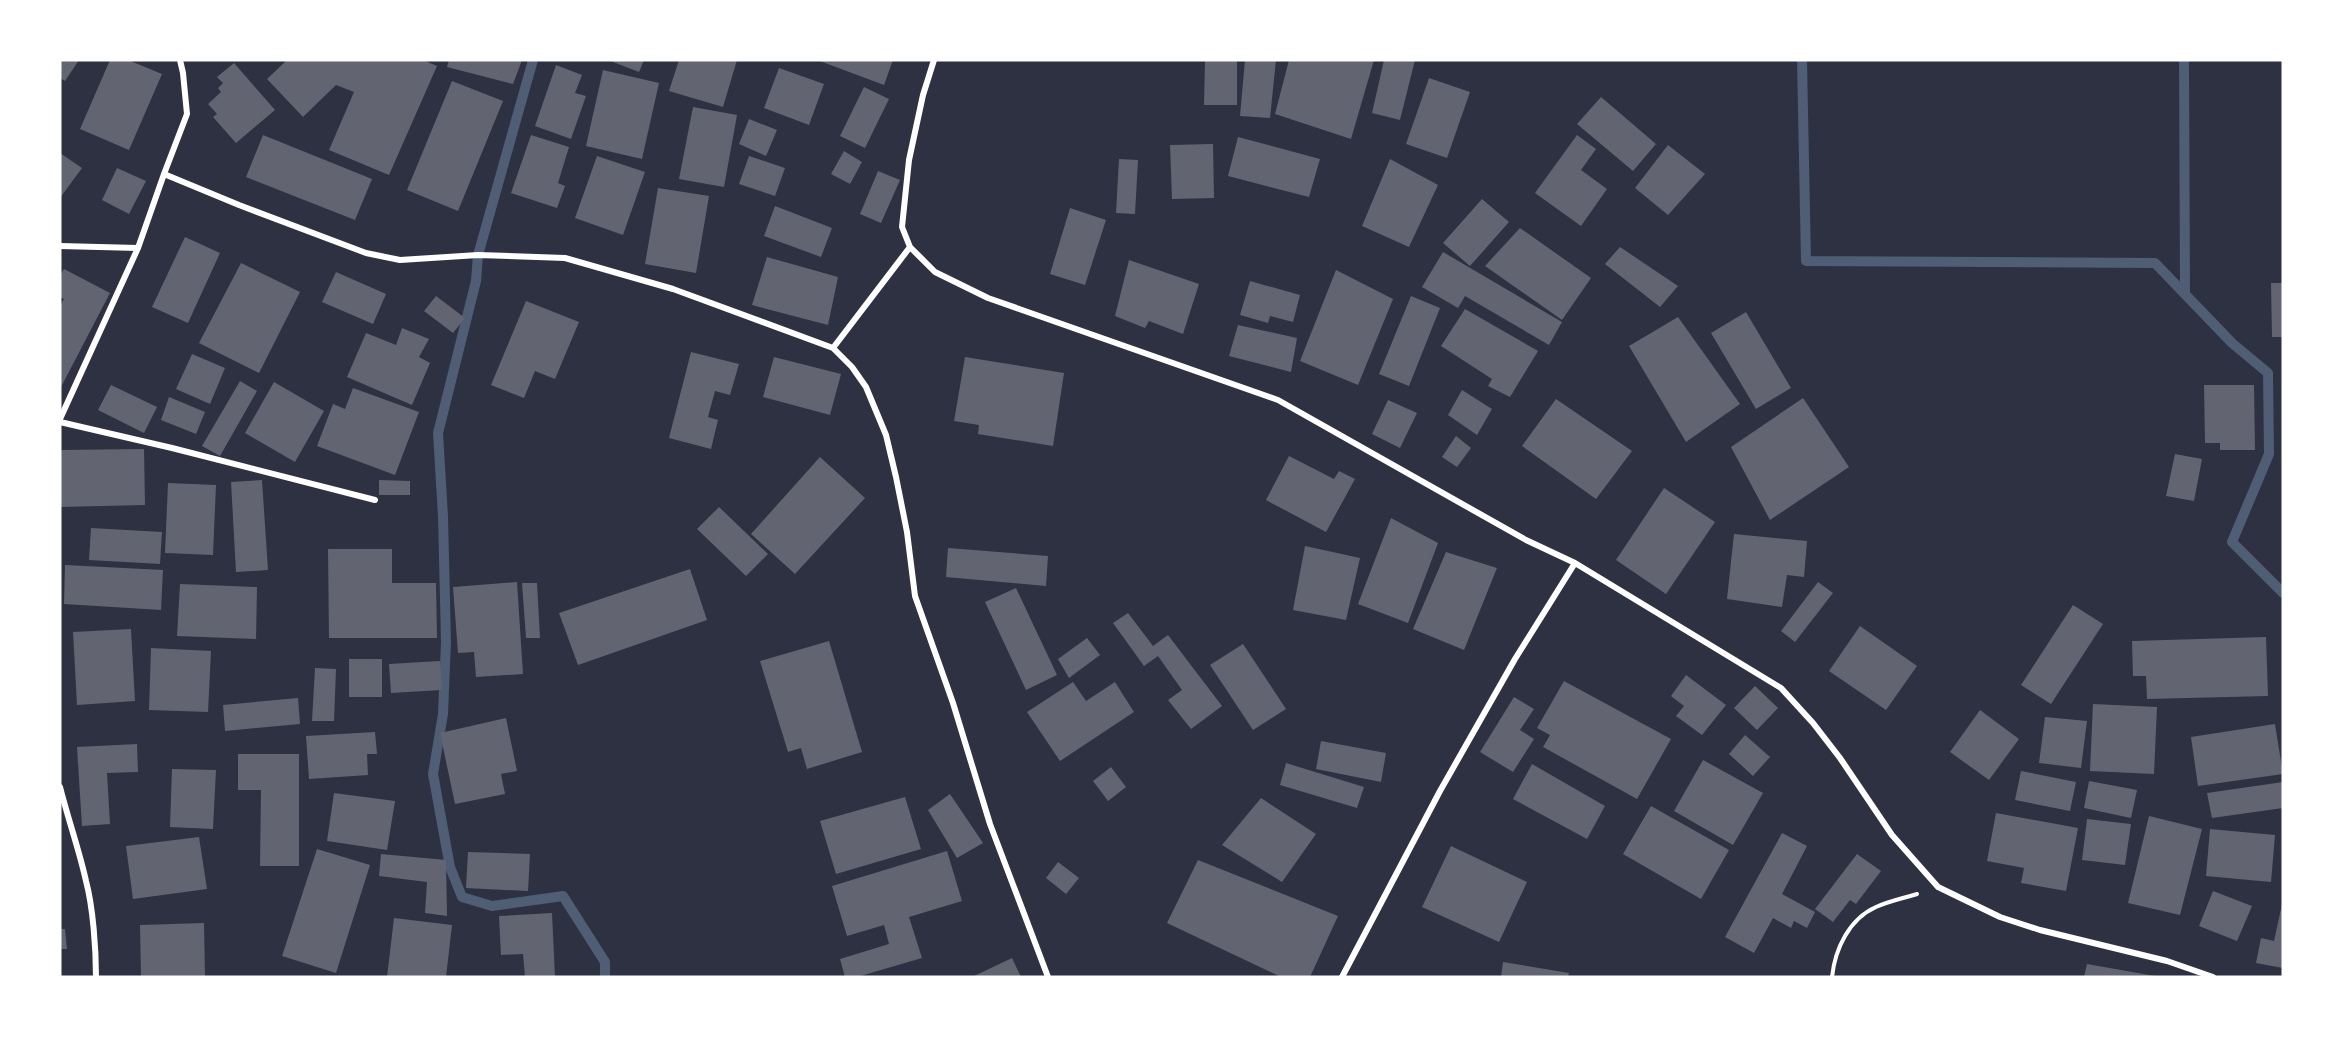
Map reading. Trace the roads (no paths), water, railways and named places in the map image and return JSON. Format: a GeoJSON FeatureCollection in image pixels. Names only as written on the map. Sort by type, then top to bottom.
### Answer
{"type":"FeatureCollection","features":[{"type":"Feature","properties":{"kind":"street"},"geometry":{"type":"LineString","coordinates":[[180,60],[187,114],[138,248],[60,421],[375,500]]}},
{"type":"Feature","properties":{"kind":"street"},"geometry":{"type":"LineString","coordinates":[[934,60],[923,95],[909,160],[902,227],[910,247],[935,272],[988,298],[1278,400],[1515,534],[1575,563],[1781,688],[1840,758],[1892,835],[1938,887],[2000,917],[2040,930],[2167,961],[2213,977]]}},
{"type":"Feature","properties":{"kind":"street"},"geometry":{"type":"LineString","coordinates":[[164,174],[366,253],[400,260],[478,255],[565,258],[673,289],[833,348],[852,367],[866,387],[886,435],[907,532],[915,596],[953,703],[990,824],[1048,977]]}},
{"type":"Feature","properties":{"kind":"street"},"geometry":{"type":"LineString","coordinates":[[60,246],[138,248]]}},
{"type":"Feature","properties":{"kind":"street"},"geometry":{"type":"LineString","coordinates":[[833,348],[910,247]]}},
{"type":"Feature","properties":{"kind":"street"},"geometry":{"type":"LineString","coordinates":[[1342,977],[1440,791],[1515,658],[1575,563]]}},
{"type":"Feature","properties":{"kind":"street"},"geometry":{"type":"LineString","coordinates":[[60,787],[71,834],[87,882],[96,977]]}},
{"type":"Feature","properties":{"kind":"waterway"},"geometry":{"type":"LineString","coordinates":[[533,60],[478,255],[476,281],[438,433],[443,516],[446,642],[443,714],[433,774],[450,867],[462,897],[492,906],[563,896],[605,962],[605,977]]}},
{"type":"Feature","properties":{"kind":"waterway"},"geometry":{"type":"LineString","coordinates":[[1802,60],[1806,261],[2155,263],[2232,343],[2268,373],[2269,454],[2232,542],[2283,593]]}},
{"type":"Feature","properties":{"kind":"waterway"},"geometry":{"type":"LineString","coordinates":[[2184,60],[2185,294]]}}]}
